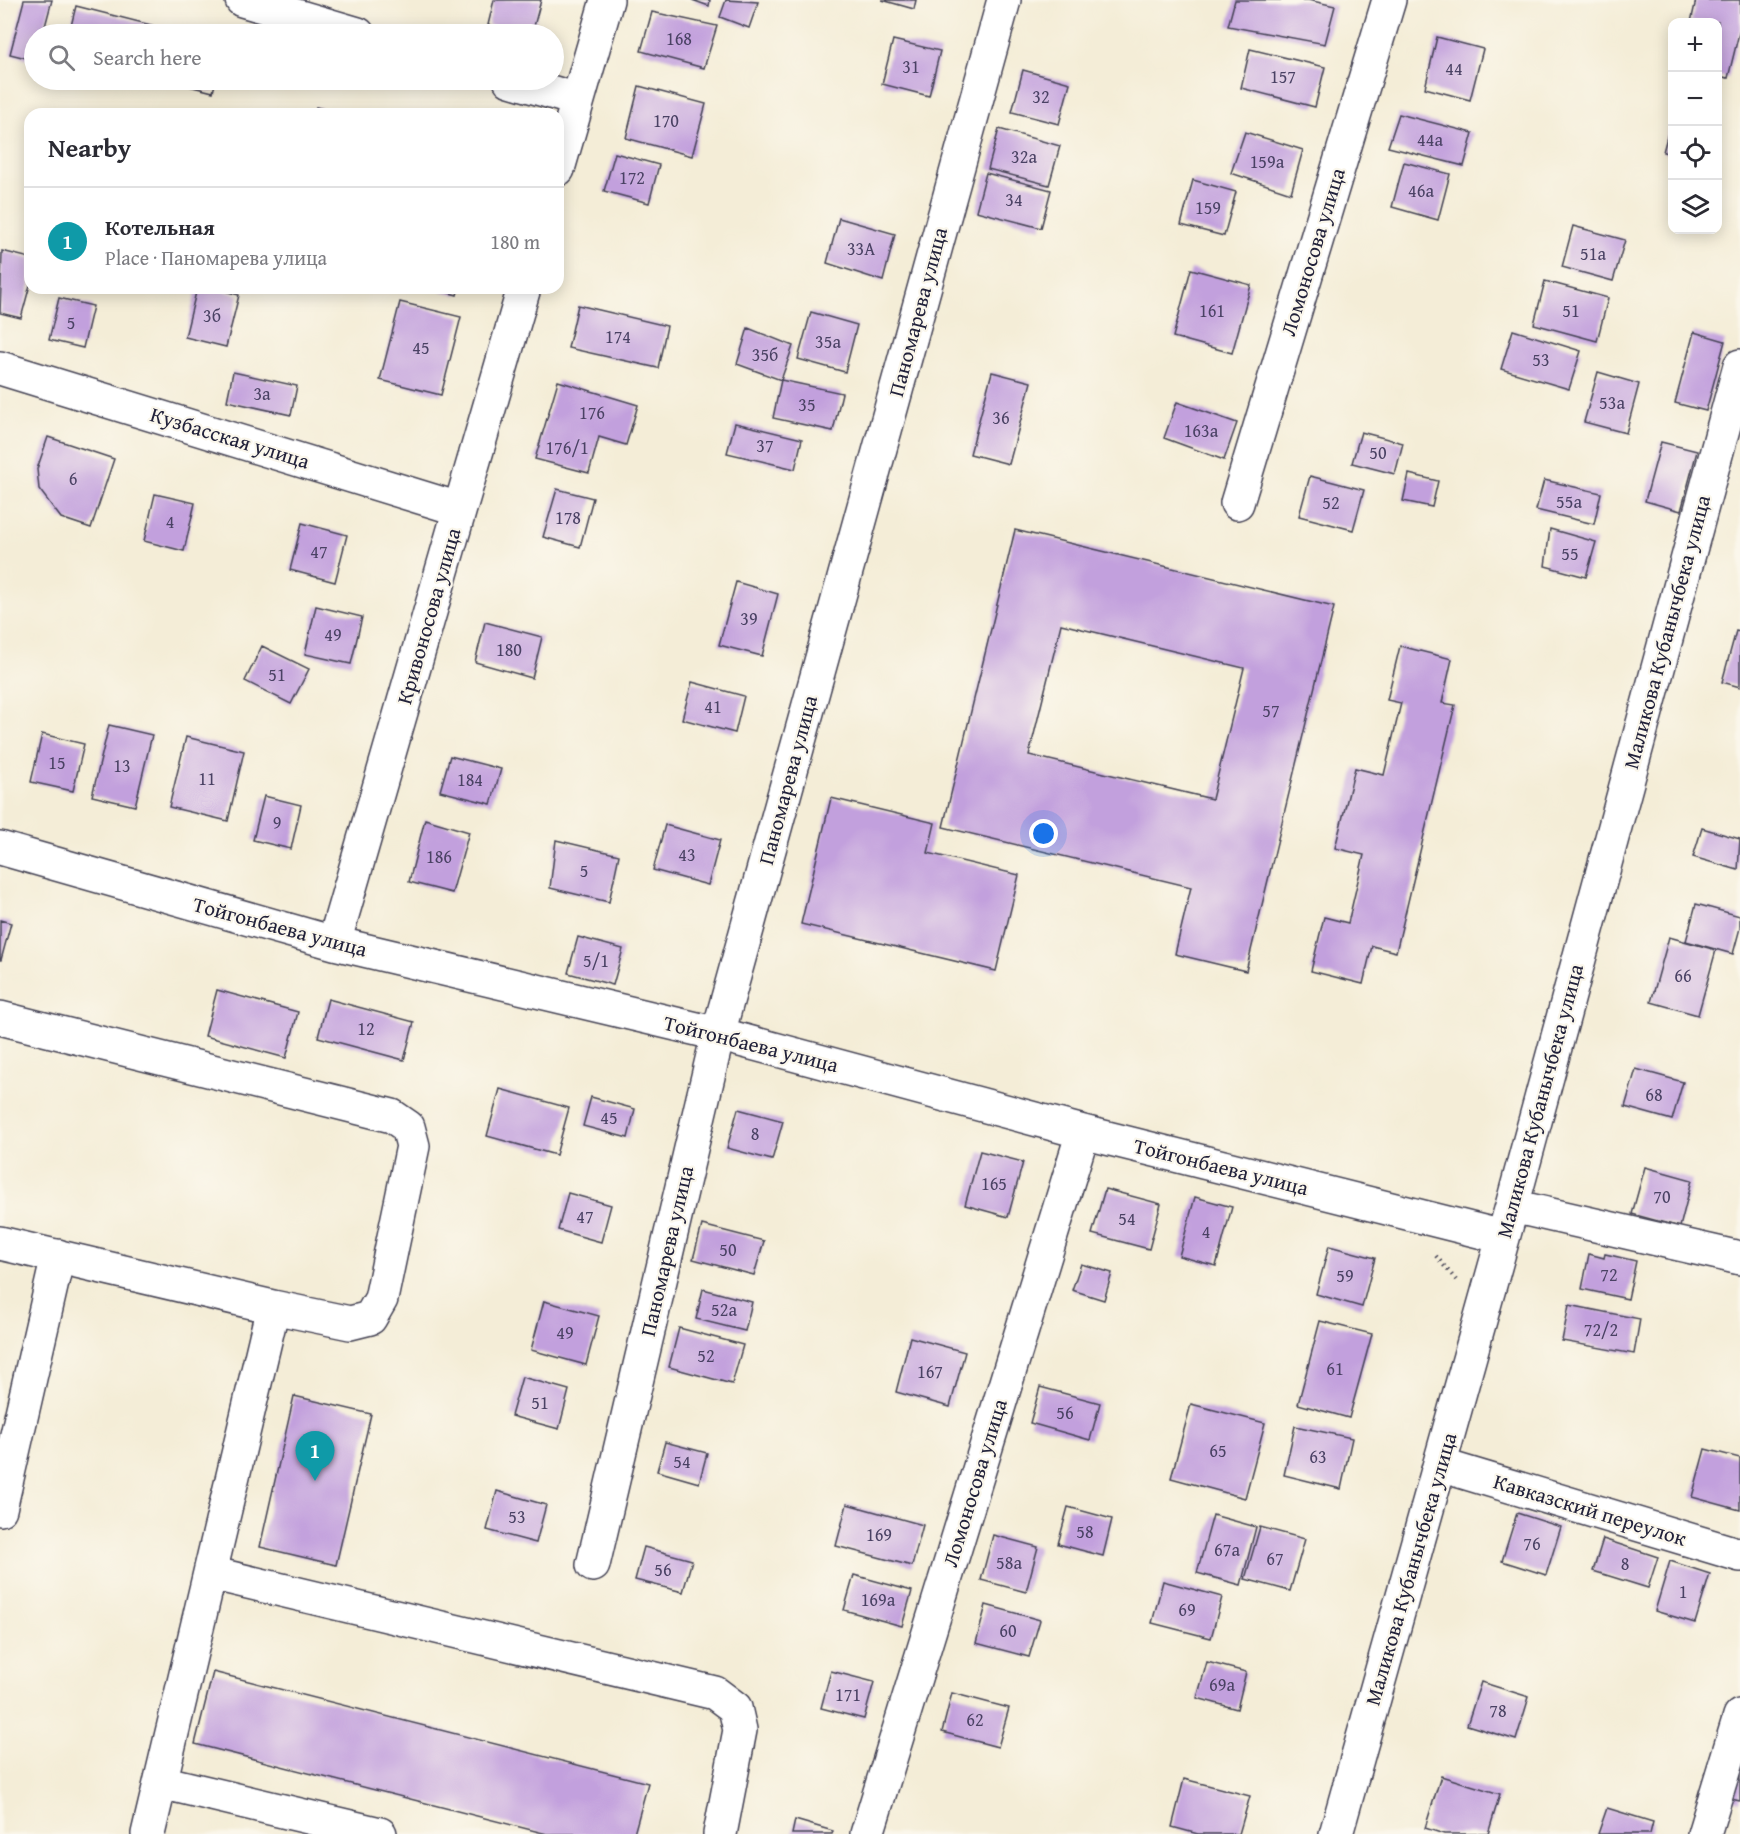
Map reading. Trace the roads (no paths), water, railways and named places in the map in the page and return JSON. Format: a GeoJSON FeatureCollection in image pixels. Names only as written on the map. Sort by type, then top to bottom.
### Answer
{"type":"FeatureCollection","features":[{"type":"Feature","properties":{"kind":"street"},"geometry":{"type":"LineString","coordinates":[[242,0],[324,24]]}},
{"type":"Feature","properties":{"kind":"street"},"geometry":{"type":"LineString","coordinates":[[564,149],[607,0]]}},
{"type":"Feature","properties":{"kind":"street","name":"Паномарева улица"},"geometry":{"type":"LineString","coordinates":[[593,1566],[717,1034],[1004,0]]}},
{"type":"Feature","properties":{"kind":"street","name":"Ломоносова улица"},"geometry":{"type":"LineString","coordinates":[[1237,503],[1389,0]]}},
{"type":"Feature","properties":{"kind":"street"},"geometry":{"type":"LineString","coordinates":[[544,90],[578,100]]}},
{"type":"Feature","properties":{"kind":"street","name":"Кривоносова улица"},"geometry":{"type":"LineString","coordinates":[[334,943],[522,294]]}},
{"type":"Feature","properties":{"kind":"street","name":"Маликова Кубанычбека улица"},"geometry":{"type":"LineString","coordinates":[[1336,1834],[1512,1206],[1740,366]]}},
{"type":"Feature","properties":{"kind":"street","name":"Кузбасская улица"},"geometry":{"type":"LineString","coordinates":[[0,368],[459,509]]}},
{"type":"Feature","properties":{"kind":"street","name":"Тойгонбаева улица"},"geometry":{"type":"LineString","coordinates":[[0,848],[334,943],[717,1034],[1083,1132],[1503,1237]]}},
{"type":"Feature","properties":{"kind":"street"},"geometry":{"type":"LineString","coordinates":[[0,1018],[392,1116],[408,1127],[413,1146],[381,1299],[370,1318],[351,1323],[0,1243]]}},
{"type":"Feature","properties":{"kind":"street","name":"Ломоносова улица"},"geometry":{"type":"LineString","coordinates":[[867,1834],[1083,1132]]}},
{"type":"Feature","properties":{"kind":"street"},"geometry":{"type":"LineString","coordinates":[[1512,1206],[1740,1258]]}},
{"type":"Feature","properties":{"kind":"street"},"geometry":{"type":"LineString","coordinates":[[0,1509],[58,1256]]}},
{"type":"Feature","properties":{"kind":"street"},"geometry":{"type":"LineString","coordinates":[[148,1834],[273,1307]]}},
{"type":"Feature","properties":{"kind":"street","name":"Кавказский переулок"},"geometry":{"type":"LineString","coordinates":[[1440,1465],[1740,1555]]}},
{"type":"Feature","properties":{"kind":"street"},"geometry":{"type":"LineString","coordinates":[[210,1573],[716,1694],[735,1708],[740,1730],[720,1834]]}},
{"type":"Feature","properties":{"kind":"street"},"geometry":{"type":"LineString","coordinates":[[1704,1834],[1740,1716]]}},
{"type":"Feature","properties":{"kind":"street"},"geometry":{"type":"LineString","coordinates":[[161,1782],[380,1834]]}},
{"type":"Feature","properties":{"kind":"place","name":"Котельная"},"geometry":{"type":"Point","coordinates":[315,1481]}}]}
